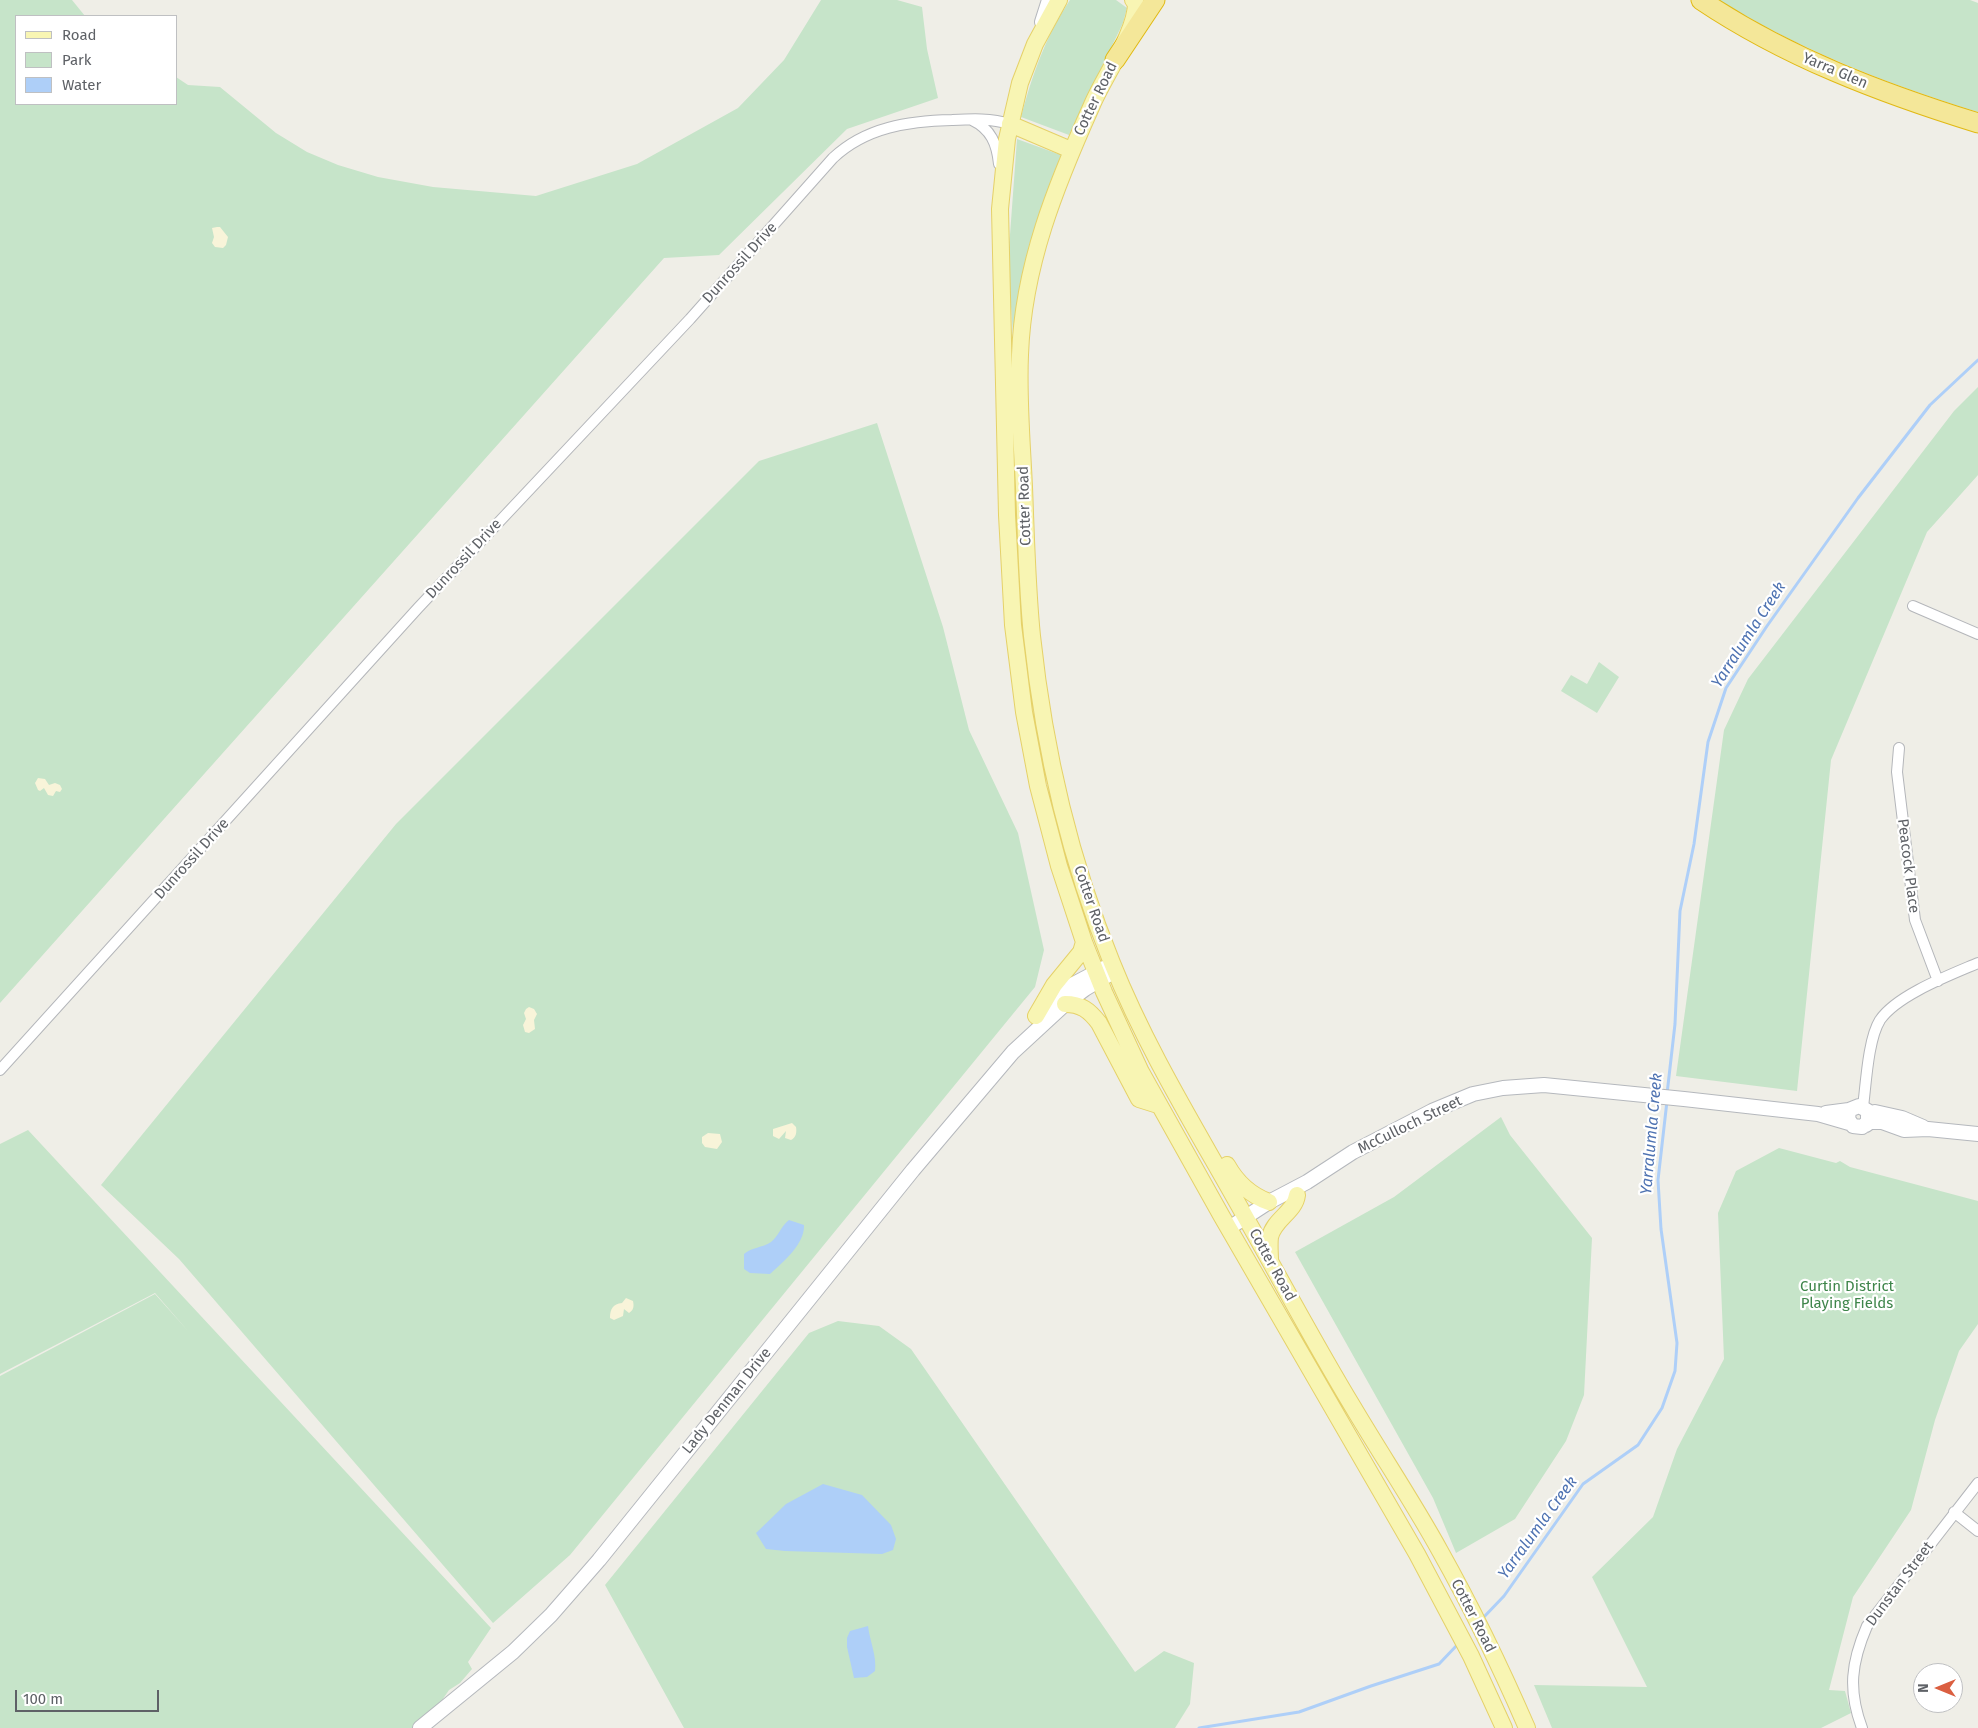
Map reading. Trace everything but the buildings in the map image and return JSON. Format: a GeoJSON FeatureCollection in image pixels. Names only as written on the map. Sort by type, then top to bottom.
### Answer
{"type":"FeatureCollection","features":[{"type":"Feature","properties":{"kind":"highway"},"geometry":{"type":"LineString","coordinates":[[1115,60],[1155,0]]}},
{"type":"Feature","properties":{"kind":"highway","name":"Yarra Glen"},"geometry":{"type":"LineString","coordinates":[[1701,0],[1772,43],[1811,62],[1893,96],[1978,123]]}},
{"type":"Feature","properties":{"kind":"main road","name":"Cotter Road"},"geometry":{"type":"LineString","coordinates":[[1059,0],[1035,44],[1020,83],[1010,124],[1000,190],[1007,515],[1011,601],[1016,658],[1038,786],[1059,866],[1084,942],[1097,976],[1137,1064],[1158,1105],[1417,1554],[1471,1656],[1504,1728]]}},
{"type":"Feature","properties":{"kind":"main road","name":"Cotter Road"},"geometry":{"type":"LineString","coordinates":[[1138,1],[1135,17],[1115,60],[1096,94],[1054,193],[1035,255],[1025,305],[1021,340],[1022,437],[1033,645],[1044,720],[1060,802],[1076,862],[1114,967],[1141,1030],[1270,1264],[1334,1375],[1441,1552],[1486,1640],[1527,1728]]}},
{"type":"Feature","properties":{"kind":"main road"},"geometry":{"type":"LineString","coordinates":[[1010,124],[1071,150]]}},
{"type":"Feature","properties":{"kind":"main road"},"geometry":{"type":"LineString","coordinates":[[1036,1016],[1054,985],[1081,952],[1084,942]]}},
{"type":"Feature","properties":{"kind":"main road"},"geometry":{"type":"LineString","coordinates":[[1064,1004],[1082,1006],[1091,1012],[1099,1023],[1139,1099],[1158,1105]]}},
{"type":"Feature","properties":{"kind":"main road"},"geometry":{"type":"LineString","coordinates":[[1174,1092],[1194,1107],[1228,1168],[1240,1184],[1258,1198],[1270,1202]]}},
{"type":"Feature","properties":{"kind":"main road"},"geometry":{"type":"LineString","coordinates":[[1270,1264],[1270,1236],[1274,1227],[1296,1204],[1302,1189]]}},
{"type":"Feature","properties":{"kind":"street"},"geometry":{"type":"LineString","coordinates":[[1035,44],[1049,0]]}},
{"type":"Feature","properties":{"kind":"street"},"geometry":{"type":"LineString","coordinates":[[969,119],[984,127],[996,143],[1000,169],[1000,190]]}},
{"type":"Feature","properties":{"kind":"street","name":"Dunrossil Drive"},"geometry":{"type":"LineString","coordinates":[[0,1070],[418,608],[690,319],[833,158],[854,142],[890,127],[923,121],[969,119],[991,120],[1010,124]]}},
{"type":"Feature","properties":{"kind":"street"},"geometry":{"type":"LineString","coordinates":[[1913,606],[1978,634]]}},
{"type":"Feature","properties":{"kind":"street","name":"Peacock Place"},"geometry":{"type":"LineString","coordinates":[[1899,748],[1897,772],[1914,914],[1938,981]]}},
{"type":"Feature","properties":{"kind":"street"},"geometry":{"type":"LineString","coordinates":[[1857,1112],[1871,1043],[1879,1021],[1895,1004],[1938,981],[1978,963]]}},
{"type":"Feature","properties":{"kind":"street","name":"Lady Denman Drive"},"geometry":{"type":"LineString","coordinates":[[1013,1052],[1036,1016],[1068,987],[1114,967]]}},
{"type":"Feature","properties":{"kind":"street","name":"Lady Denman Drive"},"geometry":{"type":"LineString","coordinates":[[420,1728],[513,1652],[551,1615],[599,1560],[913,1170],[1013,1052],[1097,976]]}},
{"type":"Feature","properties":{"kind":"street","name":"McCulloch Street"},"geometry":{"type":"LineString","coordinates":[[1232,1232],[1302,1189],[1353,1152],[1394,1130],[1432,1111],[1473,1094],[1503,1088],[1544,1085],[1684,1098],[1818,1114],[1857,1112],[1902,1118],[1928,1129]]}},
{"type":"Feature","properties":{"kind":"street","name":"McCulloch Street"},"geometry":{"type":"LineString","coordinates":[[1857,1112],[1857,1128],[1870,1122],[1882,1122],[1904,1130],[1928,1129],[1978,1134]]}},
{"type":"Feature","properties":{"kind":"street","name":"McCulloch Street"},"geometry":{"type":"LineString","coordinates":[[1248,1222],[1270,1202],[1302,1189]]}},
{"type":"Feature","properties":{"kind":"street","name":"Dunstan Street"},"geometry":{"type":"LineString","coordinates":[[1862,1728],[1853,1702],[1853,1674],[1857,1649],[1867,1626],[1978,1483]]}},
{"type":"Feature","properties":{"kind":"street"},"geometry":{"type":"LineString","coordinates":[[1954,1512],[1978,1531]]}},
{"type":"Feature","properties":{"kind":"green space"},"geometry":{"type":"Polygon","coordinates":[[[0,0],[72,0],[84,15],[15,15],[15,105],[178,105],[178,78],[188,85],[220,87],[276,133],[307,152],[338,165],[378,177],[433,187],[536,196],[637,164],[738,108],[784,60],[821,0],[897,0],[922,7],[927,49],[938,98],[847,129],[719,255],[664,258],[0,1003],[0,0]]]}},
{"type":"Feature","properties":{"kind":"green space"},"geometry":{"type":"Polygon","coordinates":[[[1070,0],[1116,0],[1127,8],[1123,23],[1069,135],[1021,117],[1041,56],[1061,13],[1070,0]]]}},
{"type":"Feature","properties":{"kind":"green space"},"geometry":{"type":"Polygon","coordinates":[[[1719,0],[1970,0],[1978,3],[1978,112],[1911,90],[1845,64],[1781,35],[1719,0]]]}},
{"type":"Feature","properties":{"kind":"green space"},"geometry":{"type":"Polygon","coordinates":[[[1017,139],[1061,155],[1029,245],[1015,365],[1008,262],[1017,139]]]}},
{"type":"Feature","properties":{"kind":"green space"},"geometry":{"type":"Polygon","coordinates":[[[1978,387],[1978,475],[1927,532],[1831,760],[1797,1091],[1676,1076],[1724,730],[1748,679],[1954,411],[1978,387]]]}},
{"type":"Feature","properties":{"kind":"green space"},"geometry":{"type":"Polygon","coordinates":[[[877,423],[943,627],[969,730],[1018,833],[1044,950],[1035,987],[570,1555],[493,1623],[179,1259],[101,1185],[396,824],[759,461],[877,423]]]}},
{"type":"Feature","properties":{"kind":"green space"},"geometry":{"type":"Polygon","coordinates":[[[1599,662],[1619,677],[1597,713],[1561,691],[1571,675],[1587,684],[1599,662]]]}},
{"type":"Feature","properties":{"kind":"green space"},"geometry":{"type":"Polygon","coordinates":[[[1501,1117],[1510,1135],[1592,1238],[1584,1395],[1566,1441],[1515,1519],[1456,1553],[1433,1498],[1295,1252],[1394,1197],[1501,1117]]]}},
{"type":"Feature","properties":{"kind":"green space"},"geometry":{"type":"Polygon","coordinates":[[[28,1130],[491,1628],[468,1662],[472,1669],[460,1683],[449,1690],[423,1728],[0,1728],[0,1376],[155,1294],[188,1331],[155,1293],[0,1374],[0,1144],[28,1130]]]}},
{"type":"Feature","properties":{"kind":"green space","name":"Curtin District Playing Fields"},"geometry":{"type":"Polygon","coordinates":[[[1779,1148],[1836,1163],[1840,1161],[1850,1167],[1978,1201],[1978,1324],[1959,1351],[1935,1420],[1911,1510],[1853,1597],[1829,1690],[1845,1691],[1851,1713],[1821,1728],[1552,1728],[1534,1685],[1647,1687],[1592,1577],[1653,1517],[1677,1449],[1724,1359],[1718,1213],[1736,1171],[1779,1148]]]}},
{"type":"Feature","properties":{"kind":"green space"},"geometry":{"type":"Polygon","coordinates":[[[838,1321],[879,1326],[911,1349],[1135,1672],[1164,1651],[1194,1663],[1190,1704],[1175,1728],[684,1728],[605,1585],[809,1333],[838,1321]]]}},
{"type":"Feature","properties":{"kind":"sand"},"geometry":{"type":"Polygon","coordinates":[[[220,227],[228,237],[223,248],[215,247],[212,243],[214,237],[212,228],[220,227]]]}},
{"type":"Feature","properties":{"kind":"sand"},"geometry":{"type":"Polygon","coordinates":[[[38,778],[45,779],[49,785],[55,783],[60,785],[62,789],[60,792],[56,791],[53,796],[48,795],[44,788],[40,791],[38,790],[35,783],[38,778]]]}},
{"type":"Feature","properties":{"kind":"sand"},"geometry":{"type":"Polygon","coordinates":[[[529,1007],[534,1009],[537,1014],[534,1020],[535,1029],[529,1033],[525,1032],[523,1025],[526,1019],[524,1013],[529,1007]]]}},
{"type":"Feature","properties":{"kind":"sand"},"geometry":{"type":"Polygon","coordinates":[[[792,1123],[796,1127],[796,1135],[793,1139],[785,1138],[786,1131],[779,1139],[773,1136],[773,1129],[792,1123]]]}},
{"type":"Feature","properties":{"kind":"sand"},"geometry":{"type":"Polygon","coordinates":[[[708,1133],[720,1134],[722,1142],[717,1149],[705,1147],[702,1143],[702,1137],[708,1133]]]}},
{"type":"Feature","properties":{"kind":"sand"},"geometry":{"type":"Polygon","coordinates":[[[626,1298],[633,1301],[632,1311],[629,1313],[624,1309],[623,1316],[614,1320],[610,1318],[613,1308],[622,1303],[626,1298]]]}},
{"type":"Feature","properties":{"kind":"water"},"geometry":{"type":"Polygon","coordinates":[[[789,1220],[804,1225],[801,1239],[787,1258],[770,1274],[750,1273],[744,1269],[744,1254],[771,1242],[789,1220]]]}},
{"type":"Feature","properties":{"kind":"water"},"geometry":{"type":"Polygon","coordinates":[[[823,1484],[862,1495],[891,1525],[896,1539],[893,1550],[882,1554],[766,1549],[756,1533],[786,1504],[823,1484]]]}},
{"type":"Feature","properties":{"kind":"water"},"geometry":{"type":"Polygon","coordinates":[[[868,1626],[874,1654],[875,1671],[867,1677],[854,1678],[847,1647],[847,1638],[850,1631],[868,1626]]]}},
{"type":"Feature","properties":{"kind":"waterway","name":"Yarralumla Creek"},"geometry":{"type":"LineString","coordinates":[[1667,1094],[1675,1024],[1680,911],[1694,844],[1708,742],[1726,688],[1767,626],[1858,498],[1930,405],[1978,360]]}},
{"type":"Feature","properties":{"kind":"waterway","name":"Yarralumla Creek"},"geometry":{"type":"LineString","coordinates":[[1482,1619],[1504,1596],[1583,1484],[1638,1445],[1662,1408],[1675,1371],[1677,1343],[1661,1229],[1658,1180],[1667,1101]]}},
{"type":"Feature","properties":{"kind":"waterway","name":"Yarralumla Creek"},"geometry":{"type":"LineString","coordinates":[[1199,1728],[1299,1712],[1439,1664],[1459,1643]]}}]}
